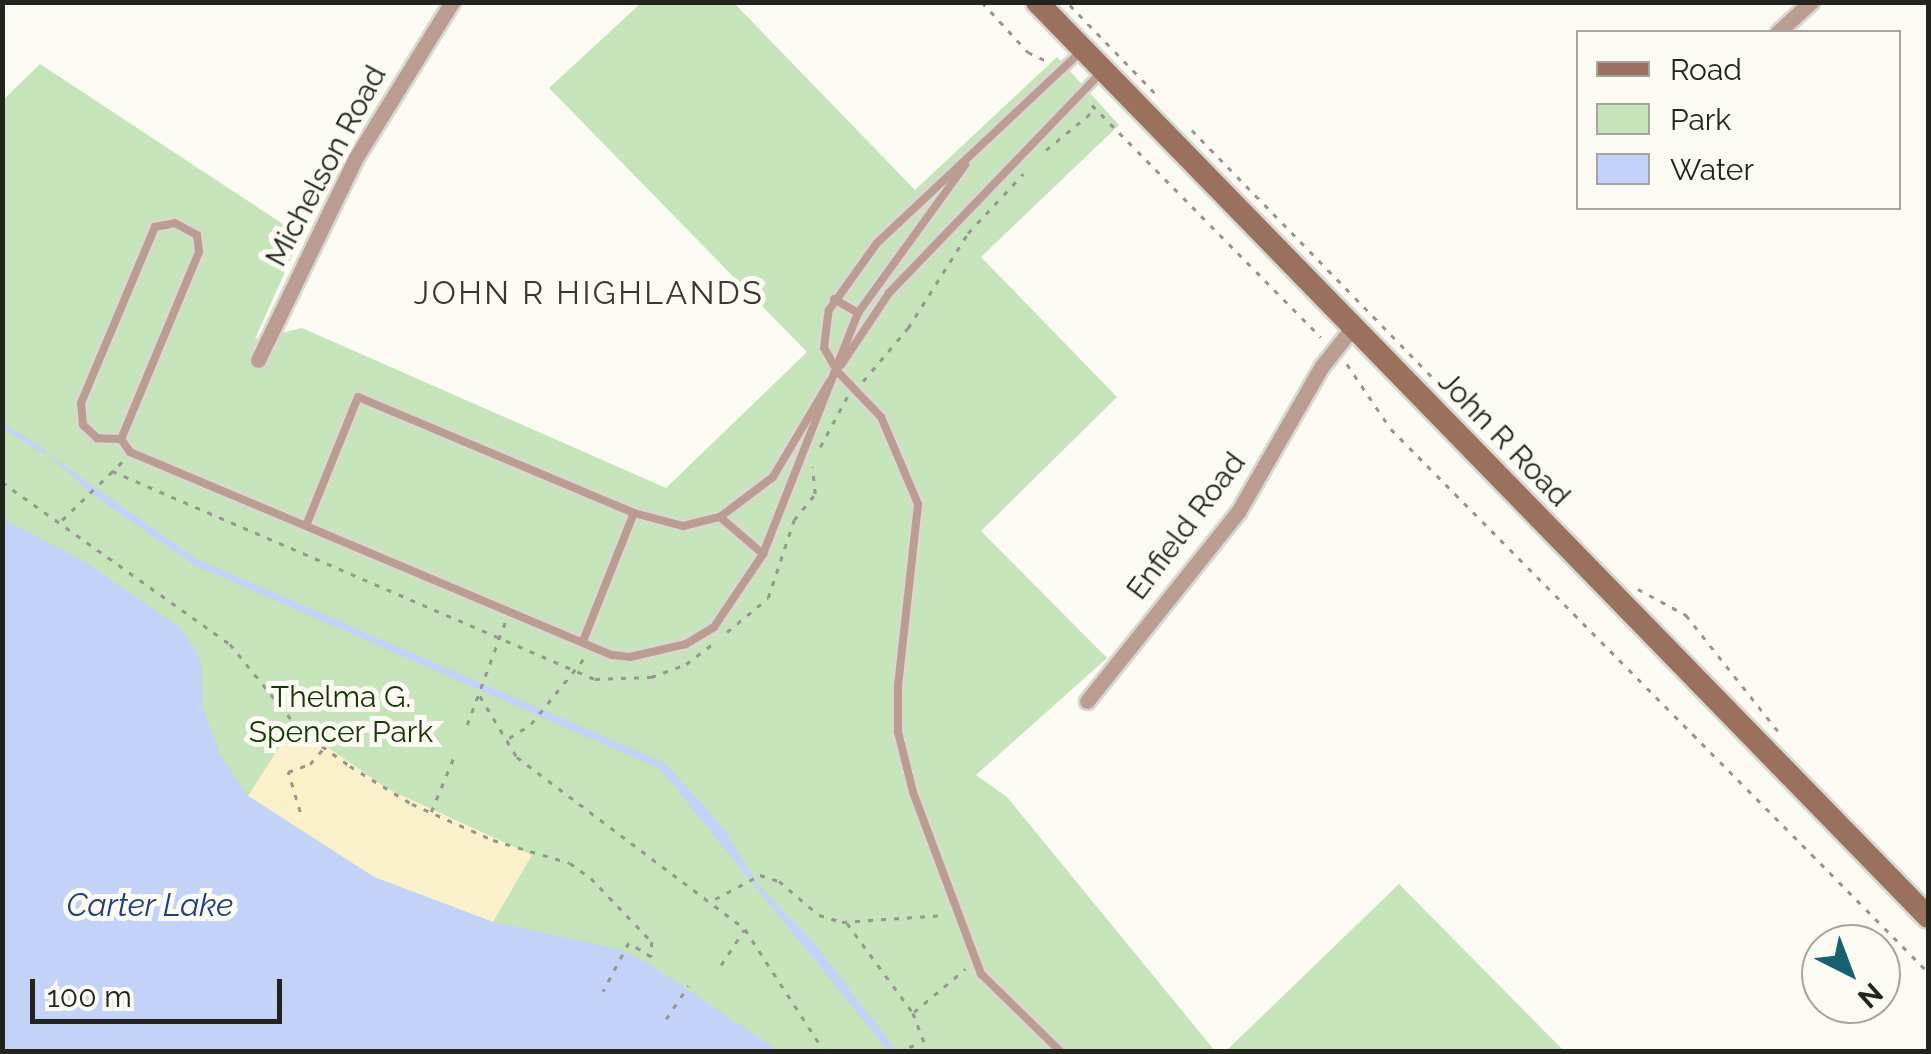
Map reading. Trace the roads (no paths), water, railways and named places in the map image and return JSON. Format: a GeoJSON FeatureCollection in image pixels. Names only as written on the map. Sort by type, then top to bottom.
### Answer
{"type":"FeatureCollection","features":[{"type":"Feature","properties":{"kind":"main road","name":"John R Road"},"geometry":{"type":"LineString","coordinates":[[1037,2],[1928,917]]}},
{"type":"Feature","properties":{"kind":"street","name":"Michelson Road"},"geometry":{"type":"LineString","coordinates":[[258,360],[354,159],[452,2]]}},
{"type":"Feature","properties":{"kind":"street"},"geometry":{"type":"LineString","coordinates":[[1780,30],[1811,2]]}},
{"type":"Feature","properties":{"kind":"street","name":"Enfield Road"},"geometry":{"type":"LineString","coordinates":[[1087,701],[1238,512],[1322,366],[1353,327]]}},
{"type":"Feature","properties":{"kind":"lane"},"geometry":{"type":"LineString","coordinates":[[1061,1052],[1013,1010],[976,960],[956,913],[898,732],[918,504],[902,454],[837,371],[824,348],[834,299],[877,243],[965,165],[1082,49]]}},
{"type":"Feature","properties":{"kind":"lane"},"geometry":{"type":"LineString","coordinates":[[306,526],[358,397],[634,513],[683,526],[720,517],[773,476],[814,400],[889,293],[966,208],[1104,71]]}},
{"type":"Feature","properties":{"kind":"lane"},"geometry":{"type":"LineString","coordinates":[[120,439],[199,252],[197,234],[175,223],[156,227],[82,403],[83,425],[97,438],[120,439],[130,452],[508,611],[630,658],[686,644],[714,627],[763,554],[858,313],[948,196],[965,165]]}},
{"type":"Feature","properties":{"kind":"lane"},"geometry":{"type":"LineString","coordinates":[[948,196],[966,208]]}},
{"type":"Feature","properties":{"kind":"lane"},"geometry":{"type":"LineString","coordinates":[[834,299],[858,313]]}},
{"type":"Feature","properties":{"kind":"lane"},"geometry":{"type":"LineString","coordinates":[[583,641],[634,513]]}},
{"type":"Feature","properties":{"kind":"lane"},"geometry":{"type":"LineString","coordinates":[[720,517],[763,554]]}},
{"type":"Feature","properties":{"kind":"water"},"geometry":{"type":"Polygon","coordinates":[[[44,451],[197,559],[665,763],[723,827],[757,883],[811,939],[897,1051],[888,1051],[660,769],[194,565],[93,495],[44,451]]]}},
{"type":"Feature","properties":{"kind":"water","name":"Carter Lake"},"geometry":{"type":"Polygon","coordinates":[[[3,519],[87,563],[182,629],[201,660],[203,708],[220,754],[248,796],[374,877],[493,922],[622,950],[648,963],[779,1051],[3,1051],[3,519]]]}},
{"type":"Feature","properties":{"kind":"waterway"},"geometry":{"type":"LineString","coordinates":[[2,425],[44,451]]}},
{"type":"Feature","properties":{"kind":"district","name":"JOHN R HIGHLANDS"},"geometry":{"type":"Point","coordinates":[589,293]}},
{"type":"Feature","properties":{"kind":"park label","name":"Thelma G. Spencer Park"},"geometry":{"type":"Point","coordinates":[341,714]}}]}
